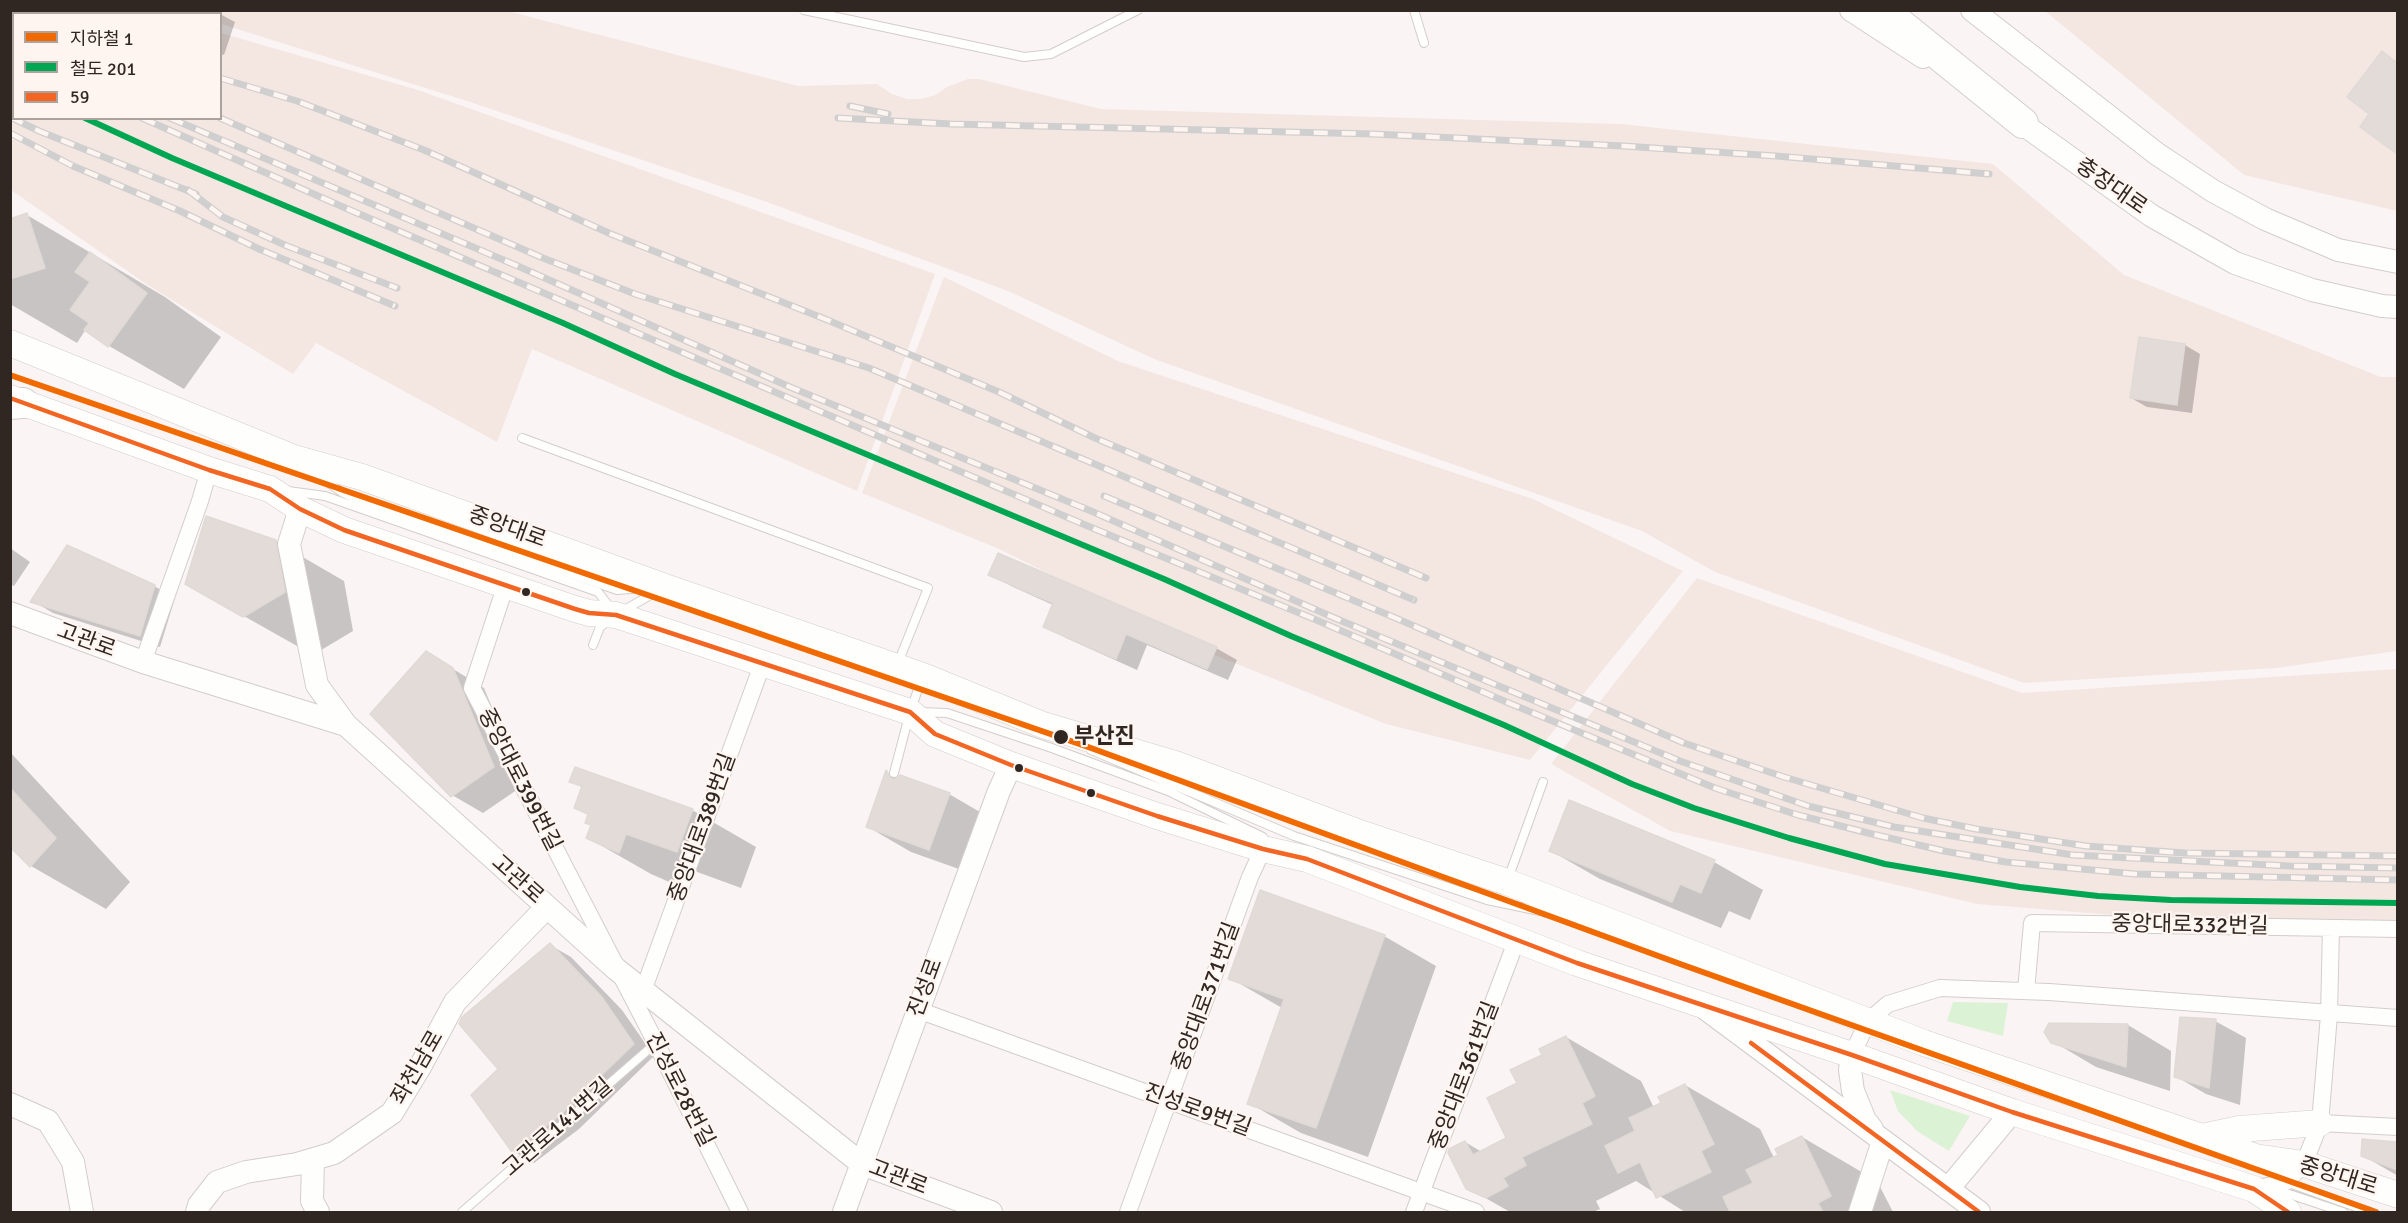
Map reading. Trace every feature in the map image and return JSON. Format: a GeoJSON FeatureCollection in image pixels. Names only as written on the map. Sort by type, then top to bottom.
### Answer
{"type":"FeatureCollection","features":[{"type":"Feature","properties":{"kind":"highway"},"geometry":{"type":"LineString","coordinates":[[1883,10],[2022,123]]}},
{"type":"Feature","properties":{"kind":"main road","name":"중앙대로"},"geometry":{"type":"LineString","coordinates":[[10,343],[294,458],[362,477],[896,666],[1043,725],[1176,764],[1357,832],[1507,882],[1923,1043],[2202,1137],[2295,1173],[2397,1195]]}},
{"type":"Feature","properties":{"kind":"main road","name":"중앙대로"},"geometry":{"type":"LineString","coordinates":[[15,402],[270,489],[300,509],[344,530],[582,611],[616,615],[910,712],[935,734],[1011,765],[1157,816],[1263,849],[1307,859],[1577,963],[1852,1054],[2012,1112],[2254,1189],[2288,1212]]}},
{"type":"Feature","properties":{"kind":"main road"},"geometry":{"type":"LineString","coordinates":[[2202,1137],[2239,1129],[2320,1123]]}},
{"type":"Feature","properties":{"kind":"street","name":"충장대로"},"geometry":{"type":"LineString","coordinates":[[1851,10],[2022,123],[2152,216],[2235,263],[2312,290],[2382,306],[2397,307]]}},
{"type":"Feature","properties":{"kind":"street"},"geometry":{"type":"LineString","coordinates":[[1972,10],[2157,154],[2213,191],[2265,219],[2338,250],[2397,262]]}},
{"type":"Feature","properties":{"kind":"street"},"geometry":{"type":"LineString","coordinates":[[143,662],[209,470]]}},
{"type":"Feature","properties":{"kind":"street"},"geometry":{"type":"LineString","coordinates":[[300,509],[290,544],[317,685],[346,725]]}},
{"type":"Feature","properties":{"kind":"street","name":"중앙대로399번길"},"geometry":{"type":"LineString","coordinates":[[506,584],[472,688],[616,969]]}},
{"type":"Feature","properties":{"kind":"street","name":"고관로"},"geometry":{"type":"LineString","coordinates":[[10,612],[143,662],[346,725],[616,969],[862,1164],[991,1212]]}},
{"type":"Feature","properties":{"kind":"street","name":"중앙대로389번길"},"geometry":{"type":"LineString","coordinates":[[643,991],[762,665]]}},
{"type":"Feature","properties":{"kind":"street","name":"진성로"},"geometry":{"type":"LineString","coordinates":[[844,1212],[999,791],[1011,765]]}},
{"type":"Feature","properties":{"kind":"street","name":"중앙대로371번길"},"geometry":{"type":"LineString","coordinates":[[1128,1212],[1250,877],[1263,849]]}},
{"type":"Feature","properties":{"kind":"street","name":"좌천남로"},"geometry":{"type":"LineString","coordinates":[[197,1212],[199,1205],[217,1182],[246,1172],[297,1164],[334,1154],[392,1113],[421,1065],[454,1002],[547,907]]}},
{"type":"Feature","properties":{"kind":"street","name":"중앙대로332번길"},"geometry":{"type":"LineString","coordinates":[[2026,991],[2032,923],[2331,928]]}},
{"type":"Feature","properties":{"kind":"street"},"geometry":{"type":"LineString","coordinates":[[2254,1189],[2295,1173],[2320,1123],[2329,1015],[2331,928],[2397,929]]}},
{"type":"Feature","properties":{"kind":"street","name":"중앙대로361번길"},"geometry":{"type":"LineString","coordinates":[[1414,1212],[1517,939]]}},
{"type":"Feature","properties":{"kind":"street","name":"진성로28번길"},"geometry":{"type":"LineString","coordinates":[[616,969],[656,1043],[740,1212]]}},
{"type":"Feature","properties":{"kind":"street"},"geometry":{"type":"LineString","coordinates":[[1883,1141],[1865,1120],[1853,1091],[1850,1070],[1852,1054],[1868,1021],[1888,1004],[1940,988],[2026,991],[2329,1015],[2397,1018]]}},
{"type":"Feature","properties":{"kind":"street"},"geometry":{"type":"LineString","coordinates":[[1696,1002],[1979,1212]]}},
{"type":"Feature","properties":{"kind":"street","name":"진성로9번길"},"geometry":{"type":"LineString","coordinates":[[918,1010],[1476,1212]]}},
{"type":"Feature","properties":{"kind":"street"},"geometry":{"type":"LineString","coordinates":[[10,1104],[48,1121],[73,1162],[81,1212]]}},
{"type":"Feature","properties":{"kind":"street"},"geometry":{"type":"LineString","coordinates":[[1947,1189],[2012,1112]]}},
{"type":"Feature","properties":{"kind":"street"},"geometry":{"type":"LineString","coordinates":[[2320,1123],[2397,1127]]}},
{"type":"Feature","properties":{"kind":"street"},"geometry":{"type":"LineString","coordinates":[[1860,1212],[1883,1141]]}},
{"type":"Feature","properties":{"kind":"street"},"geometry":{"type":"LineString","coordinates":[[313,1160],[312,1201],[318,1212]]}},
{"type":"Feature","properties":{"kind":"lane"},"geometry":{"type":"LineString","coordinates":[[804,10],[1024,57],[1051,54],[1138,10]]}},
{"type":"Feature","properties":{"kind":"lane"},"geometry":{"type":"LineString","coordinates":[[1414,10],[1424,43]]}},
{"type":"Feature","properties":{"kind":"lane"},"geometry":{"type":"LineString","coordinates":[[522,438],[928,588],[896,666]]}},
{"type":"Feature","properties":{"kind":"lane"},"geometry":{"type":"LineString","coordinates":[[270,489],[325,496],[598,592],[616,615]]}},
{"type":"Feature","properties":{"kind":"lane"},"geometry":{"type":"LineString","coordinates":[[593,645],[600,627],[665,586]]}},
{"type":"Feature","properties":{"kind":"lane"},"geometry":{"type":"LineString","coordinates":[[894,773],[910,712],[923,676]]}},
{"type":"Feature","properties":{"kind":"lane"},"geometry":{"type":"LineString","coordinates":[[910,712],[947,713],[1049,747],[1168,791],[1307,859]]}},
{"type":"Feature","properties":{"kind":"lane"},"geometry":{"type":"LineString","coordinates":[[1043,725],[1104,757],[1294,836],[1487,900],[1632,930]]}},
{"type":"Feature","properties":{"kind":"lane"},"geometry":{"type":"LineString","coordinates":[[1507,882],[1543,782]]}},
{"type":"Feature","properties":{"kind":"lane","name":"고관로141번길"},"geometry":{"type":"LineString","coordinates":[[462,1212],[656,1043]]}},
{"type":"Feature","properties":{"kind":"lane"},"geometry":{"type":"LineString","coordinates":[[2295,1173],[2370,1212]]}},
{"type":"Feature","properties":{"kind":"lane"},"geometry":{"type":"LineString","coordinates":[[2254,1189],[2289,1194],[2343,1212]]}},
{"type":"Feature","properties":{"kind":"shaded area"},"geometry":{"type":"Polygon","coordinates":[[[11,10],[144,10],[151,12],[12,12],[12,120],[222,120],[222,33],[415,89],[935,274],[857,491],[532,349],[497,442],[316,343],[293,374],[146,284],[11,190],[11,10]]]}},
{"type":"Feature","properties":{"kind":"shaded area"},"geometry":{"type":"Polygon","coordinates":[[[178,11],[507,11],[798,86],[877,84],[892,94],[907,99],[921,99],[935,95],[947,87],[968,79],[979,79],[1101,109],[1621,124],[1993,164],[2124,275],[2381,377],[2397,377],[2397,651],[2276,668],[2024,683],[1715,572],[1642,531],[1154,359],[1008,291],[764,201],[467,101],[222,24],[222,12],[178,11]]]}},
{"type":"Feature","properties":{"kind":"shaded area"},"geometry":{"type":"Polygon","coordinates":[[[2045,11],[2397,11],[2397,211],[2244,175],[2045,11]]]}},
{"type":"Feature","properties":{"kind":"shaded area"},"geometry":{"type":"Polygon","coordinates":[[[944,277],[1118,361],[1533,499],[1683,571],[1530,760],[1386,724],[1202,650],[999,549],[862,493],[944,277]]]}},
{"type":"Feature","properties":{"kind":"shaded area"},"geometry":{"type":"Polygon","coordinates":[[[1697,578],[2022,693],[2397,669],[2397,938],[1977,904],[1670,831],[1551,764],[1697,578]]]}},
{"type":"Feature","properties":{"kind":"green space"},"geometry":{"type":"Polygon","coordinates":[[[1953,1002],[2008,1003],[2003,1036],[1947,1021],[1953,1002]]]}},
{"type":"Feature","properties":{"kind":"green space"},"geometry":{"type":"Polygon","coordinates":[[[1890,1090],[1970,1116],[1949,1151],[1917,1131],[1898,1111],[1890,1090]]]}},
{"type":"Feature","properties":{"kind":"building"},"geometry":{"type":"Polygon","coordinates":[[[2382,51],[2397,63],[2397,154],[2360,127],[2369,114],[2347,97],[2382,51]]]}},
{"type":"Feature","properties":{"kind":"building"},"geometry":{"type":"Polygon","coordinates":[[[27,213],[45,268],[10,279],[10,219],[27,213]]]}},
{"type":"Feature","properties":{"kind":"building"},"geometry":{"type":"Polygon","coordinates":[[[90,252],[147,293],[108,347],[84,330],[89,323],[70,310],[90,282],[75,272],[90,252]]]}},
{"type":"Feature","properties":{"kind":"building"},"geometry":{"type":"Polygon","coordinates":[[[2139,337],[2185,344],[2177,405],[2130,398],[2139,337]]]}},
{"type":"Feature","properties":{"kind":"building"},"geometry":{"type":"Polygon","coordinates":[[[206,516],[276,540],[285,592],[243,617],[185,584],[206,516]]]}},
{"type":"Feature","properties":{"kind":"building"},"geometry":{"type":"Polygon","coordinates":[[[67,545],[155,585],[140,636],[30,602],[67,545]]]}},
{"type":"Feature","properties":{"kind":"building"},"geometry":{"type":"Polygon","coordinates":[[[998,553],[1217,647],[1207,669],[1126,634],[1116,659],[1043,627],[1053,603],[988,575],[998,553]]]}},
{"type":"Feature","properties":{"kind":"building"},"geometry":{"type":"Polygon","coordinates":[[[426,651],[453,668],[494,767],[451,797],[370,714],[426,651]]]}},
{"type":"Feature","properties":{"kind":"building"},"geometry":{"type":"Polygon","coordinates":[[[575,767],[693,809],[677,852],[626,834],[619,853],[586,838],[591,825],[585,823],[588,814],[574,808],[582,786],[569,782],[575,767]]]}},
{"type":"Feature","properties":{"kind":"building"},"geometry":{"type":"Polygon","coordinates":[[[886,770],[892,779],[900,775],[950,793],[929,850],[866,827],[886,770]]]}},
{"type":"Feature","properties":{"kind":"building"},"geometry":{"type":"Polygon","coordinates":[[[10,788],[56,838],[30,867],[10,847],[10,788]]]}},
{"type":"Feature","properties":{"kind":"building"},"geometry":{"type":"Polygon","coordinates":[[[1569,800],[1715,860],[1701,893],[1680,884],[1672,902],[1549,851],[1569,800]]]}},
{"type":"Feature","properties":{"kind":"building"},"geometry":{"type":"Polygon","coordinates":[[[1260,890],[1385,935],[1316,1128],[1247,1104],[1284,999],[1228,979],[1260,890]]]}},
{"type":"Feature","properties":{"kind":"building"},"geometry":{"type":"Polygon","coordinates":[[[550,943],[601,996],[634,1044],[558,1117],[512,1152],[471,1095],[498,1069],[459,1024],[462,1017],[550,943]]]}},
{"type":"Feature","properties":{"kind":"building"},"geometry":{"type":"Polygon","coordinates":[[[2180,1017],[2216,1019],[2209,1088],[2174,1077],[2180,1017]]]}},
{"type":"Feature","properties":{"kind":"building"},"geometry":{"type":"Polygon","coordinates":[[[2049,1023],[2128,1024],[2126,1067],[2051,1043],[2044,1032],[2049,1023]]]}},
{"type":"Feature","properties":{"kind":"building"},"geometry":{"type":"Polygon","coordinates":[[[1566,1036],[1595,1096],[1582,1103],[1592,1124],[1522,1157],[1526,1165],[1503,1178],[1508,1186],[1486,1198],[1466,1189],[1448,1153],[1449,1149],[1465,1141],[1473,1155],[1506,1138],[1487,1098],[1517,1083],[1510,1070],[1542,1055],[1539,1049],[1566,1036]]]}},
{"type":"Feature","properties":{"kind":"building"},"geometry":{"type":"Polygon","coordinates":[[[1685,1084],[1714,1144],[1701,1151],[1711,1172],[1656,1198],[1640,1162],[1618,1173],[1605,1146],[1635,1131],[1629,1118],[1661,1103],[1658,1097],[1685,1084]]]}},
{"type":"Feature","properties":{"kind":"building"},"geometry":{"type":"Polygon","coordinates":[[[1802,1136],[1831,1196],[1818,1203],[1823,1212],[1730,1212],[1723,1197],[1753,1183],[1746,1170],[1778,1155],[1775,1149],[1802,1136]]]}},
{"type":"Feature","properties":{"kind":"building"},"geometry":{"type":"Polygon","coordinates":[[[2362,1139],[2397,1142],[2397,1170],[2361,1156],[2362,1139]]]}},
{"type":"Feature","properties":{"kind":"railway"},"geometry":{"type":"LineString","coordinates":[[21,10],[24,12]]}},
{"type":"Feature","properties":{"kind":"railway"},"geometry":{"type":"LineString","coordinates":[[222,79],[297,101],[424,150],[611,234],[825,319],[999,392],[1095,438],[1426,578]]}},
{"type":"Feature","properties":{"kind":"railway"},"geometry":{"type":"LineString","coordinates":[[850,106],[888,114]]}},
{"type":"Feature","properties":{"kind":"railway"},"geometry":{"type":"LineString","coordinates":[[838,118],[951,124],[1373,134],[1623,146],[1989,174]]}},
{"type":"Feature","properties":{"kind":"railway"},"geometry":{"type":"LineString","coordinates":[[222,119],[543,258],[635,294],[869,368],[1414,600]]}},
{"type":"Feature","properties":{"kind":"railway"},"geometry":{"type":"LineString","coordinates":[[16,120],[196,194]]}},
{"type":"Feature","properties":{"kind":"railway"},"geometry":{"type":"LineString","coordinates":[[147,120],[343,207],[1090,527],[1715,788],[1798,815],[1868,833],[1944,851],[2006,862],[2135,874],[2398,880]]}},
{"type":"Feature","properties":{"kind":"railway"},"geometry":{"type":"LineString","coordinates":[[175,120],[520,267],[790,387],[1091,511],[1337,619],[1680,761],[1808,806],[1894,827],[2073,855],[2289,866],[2398,868]]}},
{"type":"Feature","properties":{"kind":"railway"},"geometry":{"type":"LineString","coordinates":[[10,133],[73,166],[180,211],[259,249],[395,306]]}},
{"type":"Feature","properties":{"kind":"railway"},"geometry":{"type":"LineString","coordinates":[[188,190],[223,217],[287,246],[397,288]]}},
{"type":"Feature","properties":{"kind":"railway"},"geometry":{"type":"LineString","coordinates":[[1104,496],[1398,619],[1684,743],[1784,777],[1923,818],[1976,829],[2086,846],[2185,853],[2398,856]]}},
{"type":"Feature","properties":{"kind":"metro line","name":"1"},"geometry":{"type":"LineString","coordinates":[[10,375],[1091,748],[1683,965],[2376,1212]]}},
{"type":"Feature","properties":{"kind":"rail line","name":"201"},"geometry":{"type":"LineString","coordinates":[[89,120],[172,158],[563,323],[675,374],[1164,579],[1291,636],[1504,725],[1632,784],[1694,808],[1789,838],[1885,864],[2020,887],[2098,896],[2171,900],[2398,903]]}},
{"type":"Feature","properties":{"kind":"transit line","name":"59"},"geometry":{"type":"LineString","coordinates":[[10,398],[209,470],[270,489],[300,509],[344,530],[575,609],[589,613],[616,615],[910,712],[935,734],[1011,765],[1157,816],[1263,849],[1307,859],[1577,963],[1852,1055],[2012,1112],[2254,1189],[2288,1212]]}},
{"type":"Feature","properties":{"kind":"transit line","name":"59"},"geometry":{"type":"LineString","coordinates":[[1751,1043],[1979,1212]]}},
{"type":"Feature","properties":{"kind":"place","name":"부산진"},"geometry":{"type":"Point","coordinates":[1061,737]}}]}
